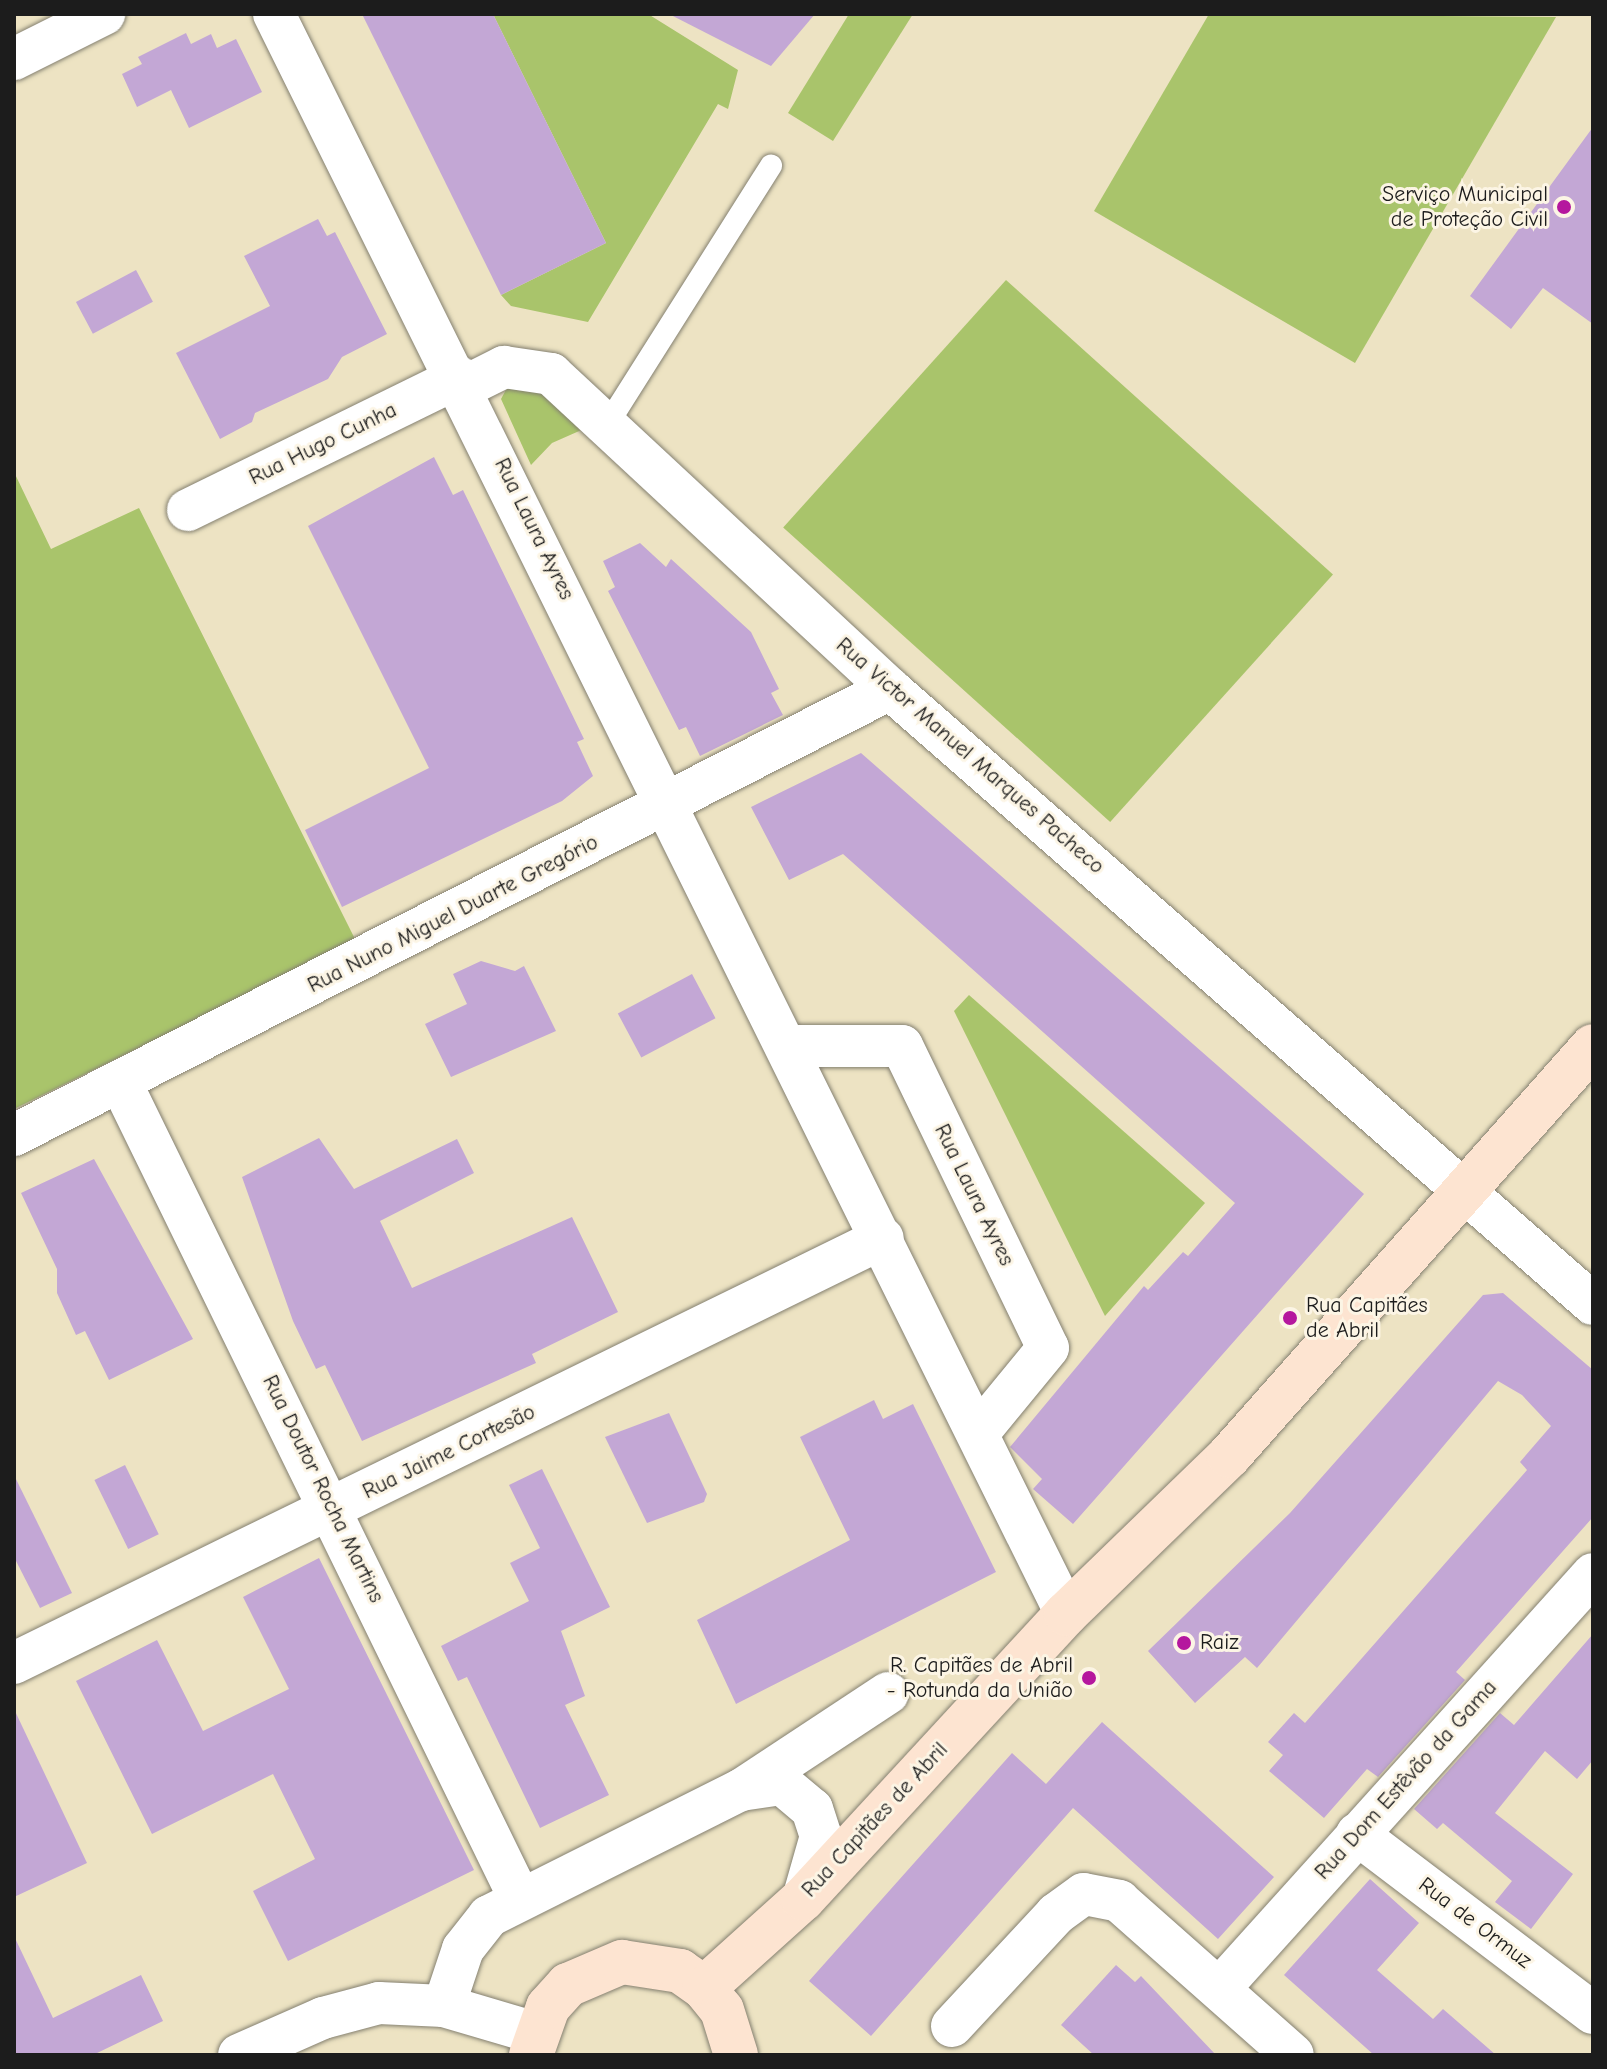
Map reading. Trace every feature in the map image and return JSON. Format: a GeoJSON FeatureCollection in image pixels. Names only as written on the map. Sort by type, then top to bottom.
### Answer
{"type":"FeatureCollection","features":[{"type":"Feature","properties":{"kind":"main road","name":"Rua Capitães de Abril"},"geometry":{"type":"LineString","coordinates":[[704,1988],[803,1899],[1066,1614],[1229,1456],[1593,1046]]}},
{"type":"Feature","properties":{"kind":"main road"},"geometry":{"type":"LineString","coordinates":[[533,2044],[548,2007],[593,1969],[652,1962],[704,1988],[722,2010],[736,2055]]}},
{"type":"Feature","properties":{"kind":"street"},"geometry":{"type":"LineString","coordinates":[[14,59],[104,14]]}},
{"type":"Feature","properties":{"kind":"street","name":"Rua Laura Ayres"},"geometry":{"type":"LineString","coordinates":[[274,14],[462,382],[1066,1614]]}},
{"type":"Feature","properties":{"kind":"street","name":"Rua Victor Manuel Marques Pacheco"},"geometry":{"type":"LineString","coordinates":[[462,382],[504,367],[528,366],[551,374],[890,689],[1468,1190],[1593,1304]]}},
{"type":"Feature","properties":{"kind":"street","name":"Rua Hugo Cunha"},"geometry":{"type":"LineString","coordinates":[[188,510],[462,382]]}},
{"type":"Feature","properties":{"kind":"street","name":"Rua Nuno Miguel Duarte Gregório"},"geometry":{"type":"LineString","coordinates":[[14,1135],[670,805],[890,689]]}},
{"type":"Feature","properties":{"kind":"street","name":"Rua Laura Ayres"},"geometry":{"type":"LineString","coordinates":[[789,1046],[902,1046],[1048,1348],[979,1432]]}},
{"type":"Feature","properties":{"kind":"street","name":"Rua Doutor Rocha Martins"},"geometry":{"type":"LineString","coordinates":[[120,1081],[333,1508],[520,1899]]}},
{"type":"Feature","properties":{"kind":"street","name":"Rua Jaime Cortesão"},"geometry":{"type":"LineString","coordinates":[[14,1663],[883,1238]]}},
{"type":"Feature","properties":{"kind":"street","name":"Rua Dom Estêvão da Gama"},"geometry":{"type":"LineString","coordinates":[[1220,1988],[1593,1574]]}},
{"type":"Feature","properties":{"kind":"street"},"geometry":{"type":"LineString","coordinates":[[444,2006],[471,1933],[520,1899],[741,1790],[888,1693]]}},
{"type":"Feature","properties":{"kind":"street"},"geometry":{"type":"LineString","coordinates":[[741,1790],[782,1784],[812,1809],[821,1836],[803,1899]]}},
{"type":"Feature","properties":{"kind":"street","name":"Rua de Ormuz"},"geometry":{"type":"LineString","coordinates":[[1357,1834],[1593,2013]]}},
{"type":"Feature","properties":{"kind":"street"},"geometry":{"type":"LineString","coordinates":[[952,2026],[1056,1914],[1084,1894],[1119,1901],[1293,2055]]}},
{"type":"Feature","properties":{"kind":"street"},"geometry":{"type":"LineString","coordinates":[[239,2055],[323,2018],[379,2003],[444,2006],[533,2044]]}},
{"type":"Feature","properties":{"kind":"lane"},"geometry":{"type":"LineString","coordinates":[[607,425],[771,166]]}},
{"type":"Feature","properties":{"kind":"green space"},"geometry":{"type":"Polygon","coordinates":[[[493,14],[648,14],[738,70],[728,109],[718,104],[588,322],[511,306],[501,295],[606,243],[493,14]]]}},
{"type":"Feature","properties":{"kind":"green space"},"geometry":{"type":"Polygon","coordinates":[[[849,14],[913,14],[833,141],[788,113],[849,14]]]}},
{"type":"Feature","properties":{"kind":"green space"},"geometry":{"type":"Polygon","coordinates":[[[1209,14],[1556,17],[1355,363],[1094,211],[1209,14]]]}},
{"type":"Feature","properties":{"kind":"green space"},"geometry":{"type":"Polygon","coordinates":[[[1006,280],[1333,574],[1110,822],[783,527],[1006,280]]]}},
{"type":"Feature","properties":{"kind":"green space"},"geometry":{"type":"Polygon","coordinates":[[[532,385],[586,428],[552,443],[531,465],[501,399],[508,386],[532,385]]]}},
{"type":"Feature","properties":{"kind":"green space"},"geometry":{"type":"Polygon","coordinates":[[[14,472],[51,549],[139,508],[356,941],[14,1109],[14,472]]]}},
{"type":"Feature","properties":{"kind":"green space"},"geometry":{"type":"Polygon","coordinates":[[[969,995],[1205,1203],[1105,1316],[954,1011],[969,995]]]}},
{"type":"Feature","properties":{"kind":"building"},"geometry":{"type":"Polygon","coordinates":[[[362,14],[493,14],[606,243],[501,295],[362,14]]]}},
{"type":"Feature","properties":{"kind":"building"},"geometry":{"type":"Polygon","coordinates":[[[669,14],[815,14],[771,66],[669,14]]]}},
{"type":"Feature","properties":{"kind":"building"},"geometry":{"type":"Polygon","coordinates":[[[186,33],[191,44],[211,34],[217,48],[236,39],[262,92],[189,128],[171,90],[137,107],[122,74],[142,64],[138,57],[186,33]]]}},
{"type":"Feature","properties":{"kind":"building","name":"Serviço Municipal de Proteção Civil"},"geometry":{"type":"Polygon","coordinates":[[[1593,127],[1593,324],[1543,288],[1511,329],[1470,296],[1593,127]]]}},
{"type":"Feature","properties":{"kind":"building"},"geometry":{"type":"Polygon","coordinates":[[[318,219],[327,236],[335,232],[387,334],[342,357],[328,379],[255,413],[252,422],[220,439],[176,353],[270,306],[244,256],[318,219]]]}},
{"type":"Feature","properties":{"kind":"building"},"geometry":{"type":"Polygon","coordinates":[[[136,270],[153,302],[93,334],[76,302],[136,270]]]}},
{"type":"Feature","properties":{"kind":"building"},"geometry":{"type":"Polygon","coordinates":[[[434,457],[453,495],[463,490],[584,739],[577,742],[593,776],[562,801],[342,907],[305,830],[429,768],[308,526],[434,457]]]}},
{"type":"Feature","properties":{"kind":"building"},"geometry":{"type":"Polygon","coordinates":[[[640,543],[666,567],[671,559],[751,632],[779,689],[771,693],[783,715],[700,756],[686,727],[679,730],[608,591],[615,587],[603,561],[640,543]]]}},
{"type":"Feature","properties":{"kind":"building"},"geometry":{"type":"Polygon","coordinates":[[[861,753],[1364,1194],[1073,1524],[1033,1489],[1042,1479],[1010,1447],[1144,1286],[1148,1290],[1183,1252],[1188,1256],[1235,1203],[843,854],[789,880],[751,807],[861,753]]]}},
{"type":"Feature","properties":{"kind":"building"},"geometry":{"type":"Polygon","coordinates":[[[481,961],[515,971],[524,966],[556,1031],[451,1077],[425,1024],[467,1004],[453,974],[481,961]]]}},
{"type":"Feature","properties":{"kind":"building"},"geometry":{"type":"Polygon","coordinates":[[[692,974],[715,1018],[641,1058],[618,1013],[692,974]]]}},
{"type":"Feature","properties":{"kind":"building"},"geometry":{"type":"Polygon","coordinates":[[[319,1138],[354,1189],[457,1139],[474,1173],[380,1221],[412,1288],[572,1217],[618,1312],[532,1354],[536,1363],[362,1441],[325,1365],[316,1369],[293,1321],[242,1177],[319,1138]]]}},
{"type":"Feature","properties":{"kind":"building"},"geometry":{"type":"Polygon","coordinates":[[[94,1159],[193,1339],[109,1380],[85,1331],[76,1335],[57,1293],[57,1269],[21,1193],[94,1159]]]}},
{"type":"Feature","properties":{"kind":"building"},"geometry":{"type":"Polygon","coordinates":[[[1503,1293],[1593,1370],[1593,1517],[1456,1672],[1465,1680],[1378,1777],[1367,1769],[1324,1818],[1269,1771],[1283,1755],[1268,1742],[1294,1713],[1305,1723],[1527,1470],[1520,1462],[1551,1426],[1522,1395],[1498,1381],[1257,1668],[1245,1657],[1195,1703],[1148,1651],[1290,1513],[1483,1295],[1503,1293]]]}},
{"type":"Feature","properties":{"kind":"building"},"geometry":{"type":"Polygon","coordinates":[[[874,1400],[883,1419],[913,1404],[996,1572],[736,1704],[697,1620],[850,1540],[800,1437],[874,1400]]]}},
{"type":"Feature","properties":{"kind":"building"},"geometry":{"type":"Polygon","coordinates":[[[669,1413],[707,1494],[704,1502],[647,1523],[605,1437],[669,1413]]]}},
{"type":"Feature","properties":{"kind":"building"},"geometry":{"type":"Polygon","coordinates":[[[125,1465],[159,1534],[128,1549],[94,1480],[125,1465]]]}},
{"type":"Feature","properties":{"kind":"building"},"geometry":{"type":"Polygon","coordinates":[[[542,1469],[610,1607],[561,1631],[585,1696],[565,1705],[609,1795],[540,1828],[467,1677],[458,1681],[441,1646],[529,1601],[510,1563],[540,1548],[509,1485],[542,1469]]]}},
{"type":"Feature","properties":{"kind":"building"},"geometry":{"type":"Polygon","coordinates":[[[14,1475],[72,1593],[40,1608],[14,1557],[14,1475]]]}},
{"type":"Feature","properties":{"kind":"building"},"geometry":{"type":"Polygon","coordinates":[[[319,1558],[474,1870],[288,1961],[253,1891],[315,1859],[273,1774],[152,1834],[76,1681],[157,1640],[203,1731],[289,1689],[243,1597],[319,1558]]]}},
{"type":"Feature","properties":{"kind":"building"},"geometry":{"type":"Polygon","coordinates":[[[1593,1634],[1593,1760],[1577,1779],[1545,1751],[1495,1813],[1573,1874],[1531,1929],[1495,1902],[1512,1881],[1443,1823],[1437,1829],[1414,1809],[1500,1713],[1514,1725],[1593,1634]]]}},
{"type":"Feature","properties":{"kind":"building"},"geometry":{"type":"Polygon","coordinates":[[[14,1709],[87,1863],[14,1897],[14,1709]]]}},
{"type":"Feature","properties":{"kind":"building"},"geometry":{"type":"Polygon","coordinates":[[[1102,1722],[1274,1877],[1218,1939],[1073,1808],[871,2036],[809,1981],[1012,1753],[1046,1784],[1102,1722]]]}},
{"type":"Feature","properties":{"kind":"building"},"geometry":{"type":"Polygon","coordinates":[[[1370,1879],[1419,1923],[1377,1970],[1433,2019],[1443,2009],[1496,2055],[1374,2055],[1284,1975],[1370,1879]]]}},
{"type":"Feature","properties":{"kind":"building"},"geometry":{"type":"Polygon","coordinates":[[[14,1936],[53,2018],[141,1975],[163,2021],[93,2055],[14,2055],[14,1936]]]}},
{"type":"Feature","properties":{"kind":"building"},"geometry":{"type":"Polygon","coordinates":[[[1116,1965],[1135,1982],[1141,1976],[1216,2055],[1094,2055],[1061,2025],[1116,1965]]]}},
{"type":"Feature","properties":{"kind":"place","name":"Serviço Municipal de Proteção Civil"},"geometry":{"type":"Point","coordinates":[1564,207]}},
{"type":"Feature","properties":{"kind":"place","name":"Rua Capitães de Abril"},"geometry":{"type":"Point","coordinates":[1290,1318]}},
{"type":"Feature","properties":{"kind":"place","name":"Raiz"},"geometry":{"type":"Point","coordinates":[1184,1643]}},
{"type":"Feature","properties":{"kind":"place","name":"R. Capitães de Abril - Rotunda da União"},"geometry":{"type":"Point","coordinates":[1089,1678]}}]}
